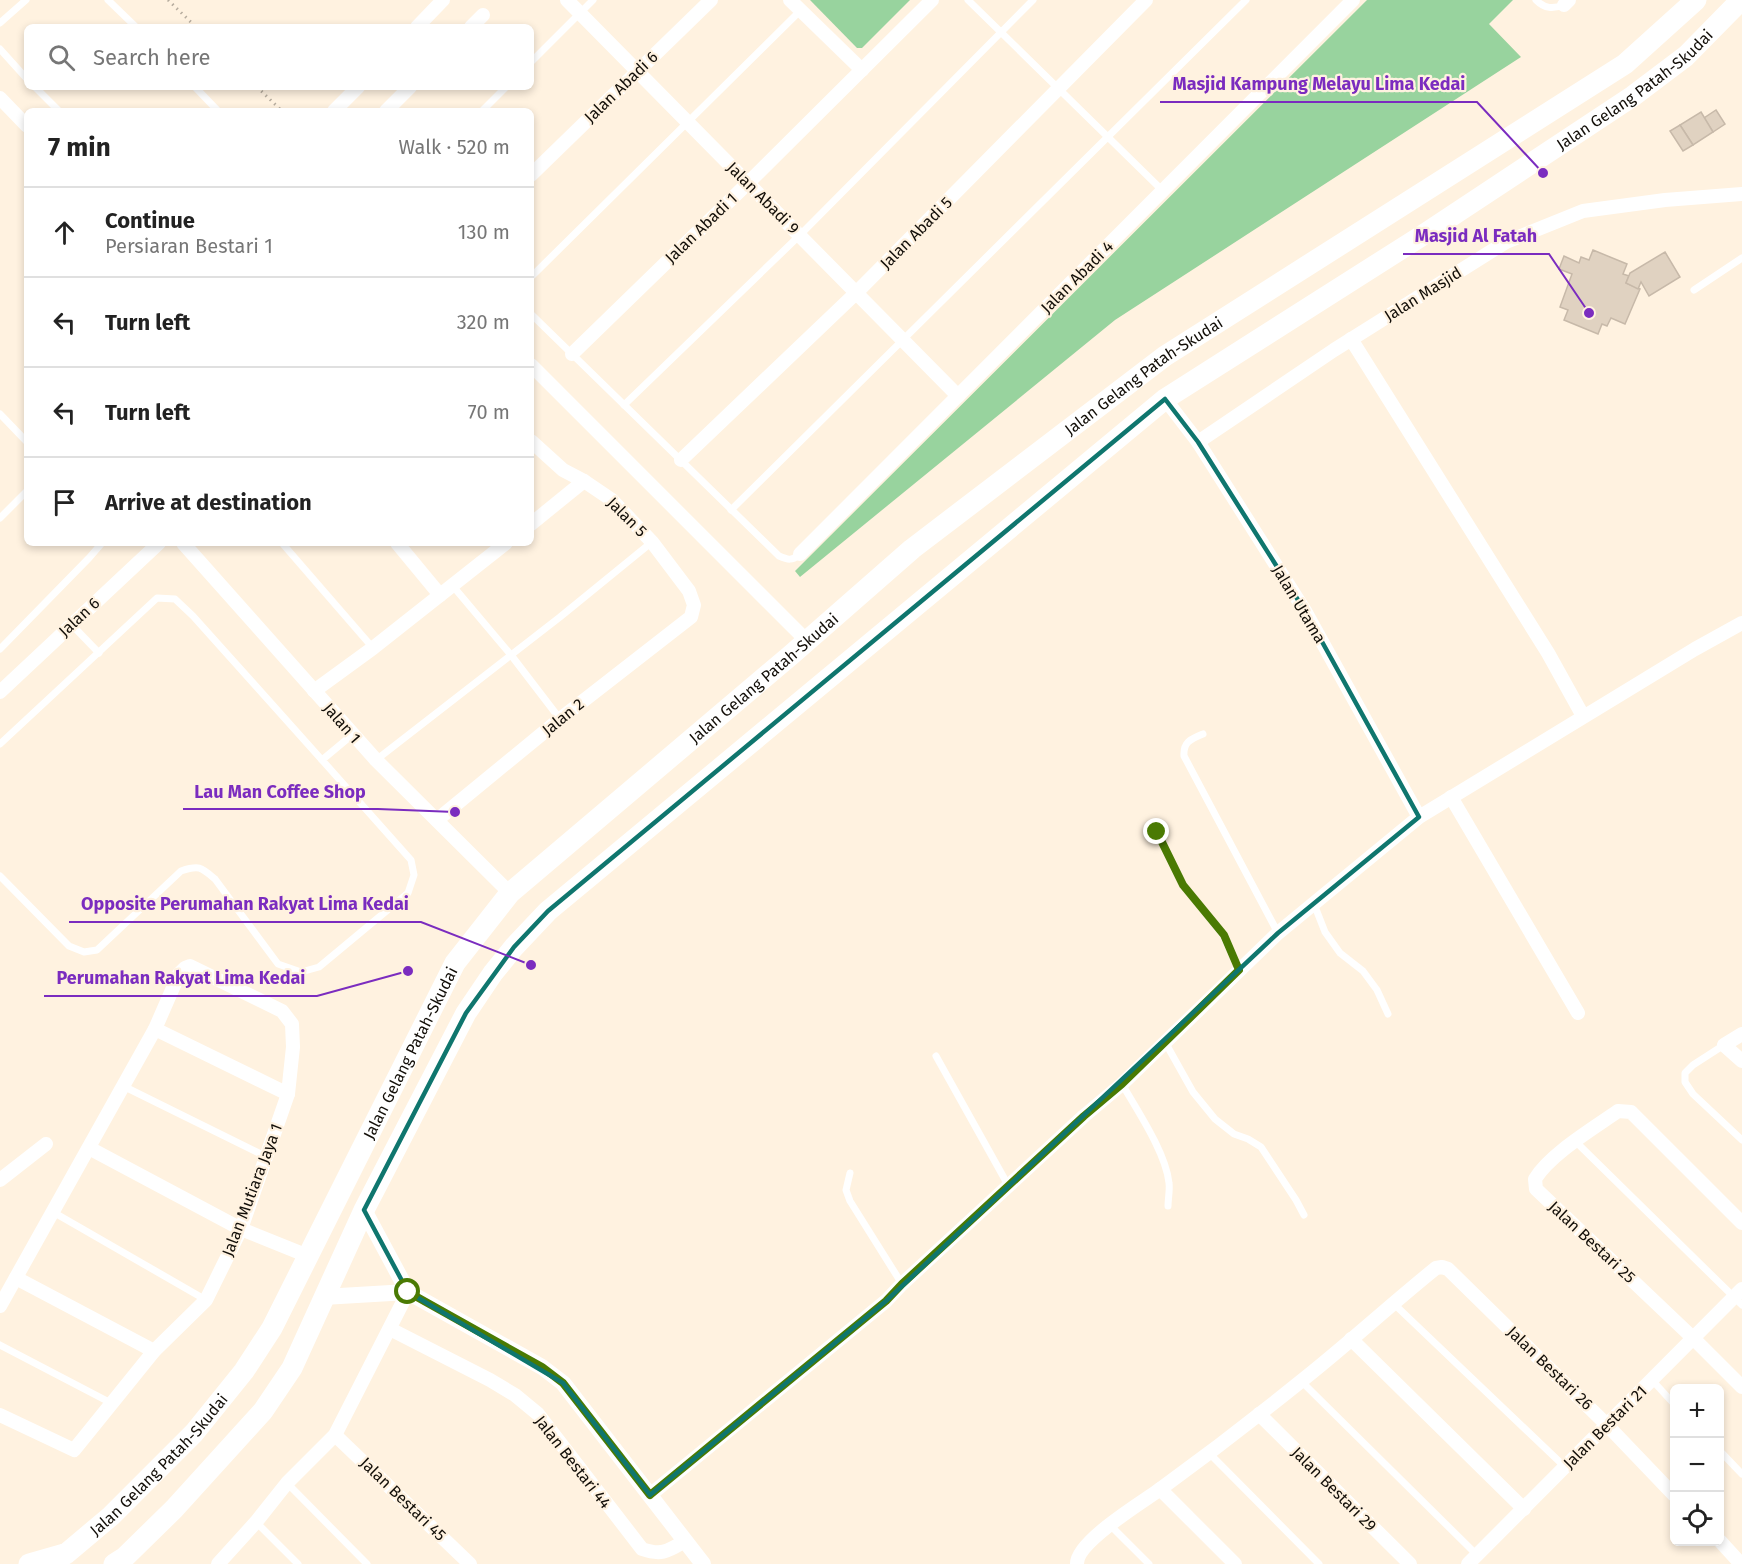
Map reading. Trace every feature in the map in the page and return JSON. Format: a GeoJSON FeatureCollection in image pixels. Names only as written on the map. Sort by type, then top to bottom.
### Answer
{"type":"FeatureCollection","features":[{"type":"Feature","properties":{"kind":"main road","name":"Jalan Gelang Patah-Skudai"},"geometry":{"type":"LineString","coordinates":[[59,1559],[111,1516],[201,1424],[244,1371],[272,1328],[455,963],[510,893],[791,655],[912,549],[1165,356],[1625,64],[1696,0]]}},
{"type":"Feature","properties":{"kind":"main road","name":"Jalan Gelang Patah-Skudai"},"geometry":{"type":"LineString","coordinates":[[114,1564],[125,1557],[174,1509],[263,1411],[292,1368],[364,1210],[466,1013],[507,956],[548,911],[1165,399],[1423,235],[1633,96],[1686,56],[1741,0]]}},
{"type":"Feature","properties":{"kind":"main road"},"geometry":{"type":"LineString","coordinates":[[29,1564],[59,1559]]}},
{"type":"Feature","properties":{"kind":"street"},"geometry":{"type":"LineString","coordinates":[[420,24],[443,0]]}},
{"type":"Feature","properties":{"kind":"street","name":"Jalan Abadi 9"},"geometry":{"type":"LineString","coordinates":[[567,0],[958,396]]}},
{"type":"Feature","properties":{"kind":"street","name":"Jalan Abadi 6"},"geometry":{"type":"LineString","coordinates":[[534,172],[711,0]]}},
{"type":"Feature","properties":{"kind":"street"},"geometry":{"type":"LineString","coordinates":[[790,0],[862,70]]}},
{"type":"Feature","properties":{"kind":"street","name":"Jalan Abadi 1"},"geometry":{"type":"LineString","coordinates":[[572,354],[932,0]]}},
{"type":"Feature","properties":{"kind":"street","name":"Jalan Abadi 5"},"geometry":{"type":"LineString","coordinates":[[681,460],[856,293],[1146,0]]}},
{"type":"Feature","properties":{"kind":"street","name":"Jalan Abadi 4"},"geometry":{"type":"LineString","coordinates":[[800,554],[1353,0]]}},
{"type":"Feature","properties":{"kind":"street"},"geometry":{"type":"LineString","coordinates":[[474,24],[483,15]]}},
{"type":"Feature","properties":{"kind":"street"},"geometry":{"type":"LineString","coordinates":[[337,108],[355,90]]}},
{"type":"Feature","properties":{"kind":"street"},"geometry":{"type":"LineString","coordinates":[[389,108],[407,90]]}},
{"type":"Feature","properties":{"kind":"street"},"geometry":{"type":"LineString","coordinates":[[0,98],[24,123]]}},
{"type":"Feature","properties":{"kind":"street","name":"Jalan Masjid"},"geometry":{"type":"LineString","coordinates":[[1198,442],[1351,339],[1506,242],[1583,212],[1665,200],[1742,194]]}},
{"type":"Feature","properties":{"kind":"street"},"geometry":{"type":"LineString","coordinates":[[1351,339],[1548,653],[1583,716]]}},
{"type":"Feature","properties":{"kind":"street"},"geometry":{"type":"LineString","coordinates":[[534,368],[806,640]]}},
{"type":"Feature","properties":{"kind":"street","name":"Jalan Utama"},"geometry":{"type":"LineString","coordinates":[[1165,399],[1198,442],[1305,611],[1419,817]]}},
{"type":"Feature","properties":{"kind":"street","name":"Jalan 5"},"geometry":{"type":"LineString","coordinates":[[534,444],[563,470],[612,500],[652,542],[689,591],[694,605],[691,617]]}},
{"type":"Feature","properties":{"kind":"street"},"geometry":{"type":"LineString","coordinates":[[534,522],[584,481]]}},
{"type":"Feature","properties":{"kind":"street","name":"Jalan 6"},"geometry":{"type":"LineString","coordinates":[[0,692],[156,546]]}},
{"type":"Feature","properties":{"kind":"street","name":"Jalan 1"},"geometry":{"type":"LineString","coordinates":[[186,546],[352,735],[510,893]]}},
{"type":"Feature","properties":{"kind":"street"},"geometry":{"type":"LineString","coordinates":[[399,546],[440,595]]}},
{"type":"Feature","properties":{"kind":"street"},"geometry":{"type":"LineString","coordinates":[[314,691],[373,648],[501,546]]}},
{"type":"Feature","properties":{"kind":"street","name":"Jalan 2"},"geometry":{"type":"LineString","coordinates":[[437,820],[560,719],[691,617]]}},
{"type":"Feature","properties":{"kind":"street"},"geometry":{"type":"LineString","coordinates":[[650,1495],[886,1301],[1008,1185],[1122,1084],[1278,933],[1419,817],[1583,716],[1742,623]]}},
{"type":"Feature","properties":{"kind":"street"},"geometry":{"type":"LineString","coordinates":[[1451,797],[1578,1013]]}},
{"type":"Feature","properties":{"kind":"street","name":"Jalan Mutiara Jaya 1"},"geometry":{"type":"LineString","coordinates":[[0,1415],[74,1450],[154,1351],[206,1300],[241,1229],[288,1094],[293,1047],[292,1024],[282,1011],[190,966],[179,974],[155,1029]]}},
{"type":"Feature","properties":{"kind":"street"},"geometry":{"type":"LineString","coordinates":[[0,1306],[155,1029],[288,1094]]}},
{"type":"Feature","properties":{"kind":"street"},"geometry":{"type":"LineString","coordinates":[[1742,1034],[1724,1044],[1742,1061]]}},
{"type":"Feature","properties":{"kind":"street","name":"Jalan Bestari 25"},"geometry":{"type":"LineString","coordinates":[[1742,1223],[1631,1112],[1618,1111],[1575,1141],[1539,1172],[1535,1179],[1536,1189],[1694,1338],[1742,1387]]}},
{"type":"Feature","properties":{"kind":"street"},"geometry":{"type":"LineString","coordinates":[[0,1180],[46,1144]]}},
{"type":"Feature","properties":{"kind":"street"},"geometry":{"type":"LineString","coordinates":[[89,1148],[241,1229],[308,1256]]}},
{"type":"Feature","properties":{"kind":"street"},"geometry":{"type":"LineString","coordinates":[[364,1210],[408,1292],[542,1367],[563,1383],[703,1564]]}},
{"type":"Feature","properties":{"kind":"street","name":"Jalan Bestari 26"},"geometry":{"type":"LineString","coordinates":[[1393,1303],[1437,1268],[1448,1269],[1607,1425],[1671,1492]]}},
{"type":"Feature","properties":{"kind":"street"},"geometry":{"type":"LineString","coordinates":[[16,1278],[154,1351]]}},
{"type":"Feature","properties":{"kind":"street"},"geometry":{"type":"LineString","coordinates":[[323,1297],[408,1292]]}},
{"type":"Feature","properties":{"kind":"street"},"geometry":{"type":"LineString","coordinates":[[218,1564],[287,1483],[335,1435],[408,1292]]}},
{"type":"Feature","properties":{"kind":"street","name":"Jalan Bestari 21"},"geometry":{"type":"LineString","coordinates":[[1472,1560],[1694,1338],[1739,1297]]}},
{"type":"Feature","properties":{"kind":"street"},"geometry":{"type":"LineString","coordinates":[[1077,1562],[1090,1540],[1259,1414],[1393,1303]]}},
{"type":"Feature","properties":{"kind":"street","name":"Jalan Bestari 44"},"geometry":{"type":"LineString","coordinates":[[390,1329],[490,1380],[515,1395],[538,1414],[642,1549],[664,1553],[685,1541]]}},
{"type":"Feature","properties":{"kind":"street"},"geometry":{"type":"LineString","coordinates":[[1351,1339],[1524,1509]]}},
{"type":"Feature","properties":{"kind":"street","name":"Jalan Bestari 29"},"geometry":{"type":"LineString","coordinates":[[1259,1414],[1410,1564]]}},
{"type":"Feature","properties":{"kind":"street","name":"Jalan Bestari 45"},"geometry":{"type":"LineString","coordinates":[[335,1435],[470,1564]]}},
{"type":"Feature","properties":{"kind":"street"},"geometry":{"type":"LineString","coordinates":[[1160,1489],[1235,1564]]}},
{"type":"Feature","properties":{"kind":"street"},"geometry":{"type":"LineString","coordinates":[[1723,1546],[1741,1564]]}},
{"type":"Feature","properties":{"kind":"lane"},"geometry":{"type":"LineString","coordinates":[[0,23],[26,0]]}},
{"type":"Feature","properties":{"kind":"lane"},"geometry":{"type":"LineString","coordinates":[[108,0],[133,24]]}},
{"type":"Feature","properties":{"kind":"lane"},"geometry":{"type":"LineString","coordinates":[[534,59],[593,0]]}},
{"type":"Feature","properties":{"kind":"lane"},"geometry":{"type":"LineString","coordinates":[[968,0],[1163,191]]}},
{"type":"Feature","properties":{"kind":"lane"},"geometry":{"type":"LineString","coordinates":[[624,405],[800,235],[1034,0]]}},
{"type":"Feature","properties":{"kind":"lane"},"geometry":{"type":"LineString","coordinates":[[731,510],[1246,0]]}},
{"type":"Feature","properties":{"kind":"lane"},"geometry":{"type":"LineString","coordinates":[[1536,0],[1541,6],[1554,9],[1567,2]]}},
{"type":"Feature","properties":{"kind":"lane"},"geometry":{"type":"LineString","coordinates":[[534,274],[801,10]]}},
{"type":"Feature","properties":{"kind":"lane"},"geometry":{"type":"LineString","coordinates":[[0,49],[24,76]]}},
{"type":"Feature","properties":{"kind":"lane"},"geometry":{"type":"LineString","coordinates":[[38,90],[56,108]]}},
{"type":"Feature","properties":{"kind":"lane"},"geometry":{"type":"LineString","coordinates":[[198,90],[215,108]]}},
{"type":"Feature","properties":{"kind":"lane"},"geometry":{"type":"LineString","coordinates":[[485,108],[503,90]]}},
{"type":"Feature","properties":{"kind":"lane"},"geometry":{"type":"LineString","coordinates":[[1694,290],[1742,258]]}},
{"type":"Feature","properties":{"kind":"lane"},"geometry":{"type":"LineString","coordinates":[[534,317],[779,556],[788,560],[800,554]]}},
{"type":"Feature","properties":{"kind":"lane"},"geometry":{"type":"LineString","coordinates":[[0,414],[24,439]]}},
{"type":"Feature","properties":{"kind":"lane"},"geometry":{"type":"LineString","coordinates":[[0,518],[24,494]]}},
{"type":"Feature","properties":{"kind":"lane"},"geometry":{"type":"LineString","coordinates":[[376,760],[652,542]]}},
{"type":"Feature","properties":{"kind":"lane"},"geometry":{"type":"LineString","coordinates":[[0,650],[99,546]]}},
{"type":"Feature","properties":{"kind":"lane"},"geometry":{"type":"LineString","coordinates":[[285,546],[373,648]]}},
{"type":"Feature","properties":{"kind":"lane"},"geometry":{"type":"LineString","coordinates":[[452,585],[511,655],[560,719]]}},
{"type":"Feature","properties":{"kind":"lane"},"geometry":{"type":"LineString","coordinates":[[0,744],[157,598],[175,599],[193,616],[411,860],[414,875],[408,893],[319,967],[301,972],[278,964],[215,879],[202,868],[192,867],[181,871],[97,950],[84,952],[69,946],[0,876]]}},
{"type":"Feature","properties":{"kind":"lane"},"geometry":{"type":"LineString","coordinates":[[71,624],[99,653]]}},
{"type":"Feature","properties":{"kind":"lane"},"geometry":{"type":"LineString","coordinates":[[1203,734],[1186,742],[1183,749],[1184,756],[1278,933]]}},
{"type":"Feature","properties":{"kind":"lane"},"geometry":{"type":"LineString","coordinates":[[322,760],[352,735]]}},
{"type":"Feature","properties":{"kind":"lane"},"geometry":{"type":"LineString","coordinates":[[1157,832],[1183,885],[1224,935],[1239,970]]}},
{"type":"Feature","properties":{"kind":"lane"},"geometry":{"type":"LineString","coordinates":[[1314,904],[1325,932],[1340,953],[1363,971],[1377,990],[1388,1014]]}},
{"type":"Feature","properties":{"kind":"lane"},"geometry":{"type":"LineString","coordinates":[[1164,1041],[1193,1092],[1215,1119],[1234,1134],[1261,1147],[1304,1215]]}},
{"type":"Feature","properties":{"kind":"lane"},"geometry":{"type":"LineString","coordinates":[[1724,1044],[1693,1065],[1685,1073],[1685,1083],[1742,1140]]}},
{"type":"Feature","properties":{"kind":"lane"},"geometry":{"type":"LineString","coordinates":[[936,1056],[1008,1185]]}},
{"type":"Feature","properties":{"kind":"lane"},"geometry":{"type":"LineString","coordinates":[[1122,1084],[1165,1166],[1169,1183],[1168,1206]]}},
{"type":"Feature","properties":{"kind":"lane"},"geometry":{"type":"LineString","coordinates":[[123,1086],[267,1156]]}},
{"type":"Feature","properties":{"kind":"lane"},"geometry":{"type":"LineString","coordinates":[[1575,1141],[1739,1297]]}},
{"type":"Feature","properties":{"kind":"lane"},"geometry":{"type":"LineString","coordinates":[[850,1173],[846,1190],[850,1201],[902,1284]]}},
{"type":"Feature","properties":{"kind":"lane"},"geometry":{"type":"LineString","coordinates":[[53,1212],[206,1300]]}},
{"type":"Feature","properties":{"kind":"lane"},"geometry":{"type":"LineString","coordinates":[[1393,1303],[1565,1467]]}},
{"type":"Feature","properties":{"kind":"lane"},"geometry":{"type":"LineString","coordinates":[[0,1345],[111,1403]]}},
{"type":"Feature","properties":{"kind":"lane"},"geometry":{"type":"LineString","coordinates":[[1652,1380],[1670,1400]]}},
{"type":"Feature","properties":{"kind":"lane"},"geometry":{"type":"LineString","coordinates":[[1301,1381],[1472,1560]]}},
{"type":"Feature","properties":{"kind":"lane"},"geometry":{"type":"LineString","coordinates":[[1208,1453],[1319,1564]]}},
{"type":"Feature","properties":{"kind":"lane"},"geometry":{"type":"LineString","coordinates":[[1724,1456],[1742,1474]]}},
{"type":"Feature","properties":{"kind":"lane"},"geometry":{"type":"LineString","coordinates":[[287,1483],[367,1564]]}},
{"type":"Feature","properties":{"kind":"lane"},"geometry":{"type":"LineString","coordinates":[[256,1522],[298,1564]]}},
{"type":"Feature","properties":{"kind":"lane"},"geometry":{"type":"LineString","coordinates":[[1110,1525],[1149,1564]]}},
{"type":"Feature","properties":{"kind":"path"},"geometry":{"type":"LineString","coordinates":[[168,0],[193,24]]}},
{"type":"Feature","properties":{"kind":"path"},"geometry":{"type":"LineString","coordinates":[[260,90],[279,108]]}},
{"type":"Feature","properties":{"kind":"highlighted area"},"geometry":{"type":"Polygon","coordinates":[[[1165,399],[1198,442],[1305,611],[1419,817],[1278,933],[886,1301],[650,1495],[563,1383],[408,1292],[364,1210],[466,1013],[514,947],[548,911],[1165,399]]]}},
{"type":"Feature","properties":{"kind":"green space"},"geometry":{"type":"Polygon","coordinates":[[[810,0],[910,0],[862,48],[857,48],[810,0]]]}},
{"type":"Feature","properties":{"kind":"green space"},"geometry":{"type":"Polygon","coordinates":[[[1367,0],[1513,0],[1489,24],[1521,57],[1115,320],[800,577],[795,571],[1367,0]]]}},
{"type":"Feature","properties":{"kind":"building"},"geometry":{"type":"Polygon","coordinates":[[[1716,110],[1725,124],[1713,132],[1704,118],[1716,110]]]}},
{"type":"Feature","properties":{"kind":"building"},"geometry":{"type":"Polygon","coordinates":[[[1701,112],[1713,132],[1693,145],[1680,125],[1701,112]]]}},
{"type":"Feature","properties":{"kind":"building"},"geometry":{"type":"Polygon","coordinates":[[[1680,125],[1693,145],[1683,151],[1670,131],[1680,125]]]}},
{"type":"Feature","properties":{"kind":"building"},"geometry":{"type":"Polygon","coordinates":[[[1593,250],[1627,264],[1623,274],[1629,276],[1626,283],[1640,289],[1625,324],[1611,318],[1607,326],[1602,324],[1598,334],[1564,320],[1568,310],[1560,307],[1572,274],[1559,269],[1564,256],[1579,263],[1581,257],[1589,260],[1593,250]]]}},
{"type":"Feature","properties":{"kind":"building"},"geometry":{"type":"Polygon","coordinates":[[[1665,252],[1680,277],[1649,296],[1641,282],[1638,289],[1626,283],[1630,273],[1665,252]]]}},
{"type":"Feature","properties":{"kind":"place","name":"Masjid Kampung Melayu Lima Kedai"},"geometry":{"type":"Point","coordinates":[1543,173]}},
{"type":"Feature","properties":{"kind":"place","name":"Masjid Al Fatah"},"geometry":{"type":"Point","coordinates":[1589,313]}},
{"type":"Feature","properties":{"kind":"place","name":"Lau Man Coffee Shop"},"geometry":{"type":"Point","coordinates":[455,812]}},
{"type":"Feature","properties":{"kind":"place","name":"Opposite Perumahan Rakyat Lima Kedai"},"geometry":{"type":"Point","coordinates":[531,965]}},
{"type":"Feature","properties":{"kind":"place","name":"Perumahan Rakyat Lima Kedai"},"geometry":{"type":"Point","coordinates":[408,971]}},
{"type":"Feature","properties":{"kind":"route"},"geometry":{"type":"LineString","coordinates":[[408,1292],[542,1367],[563,1383],[650,1495],[886,1301],[1008,1185],[1122,1084],[1239,970],[1224,935],[1183,885],[1157,832]]}}]}
